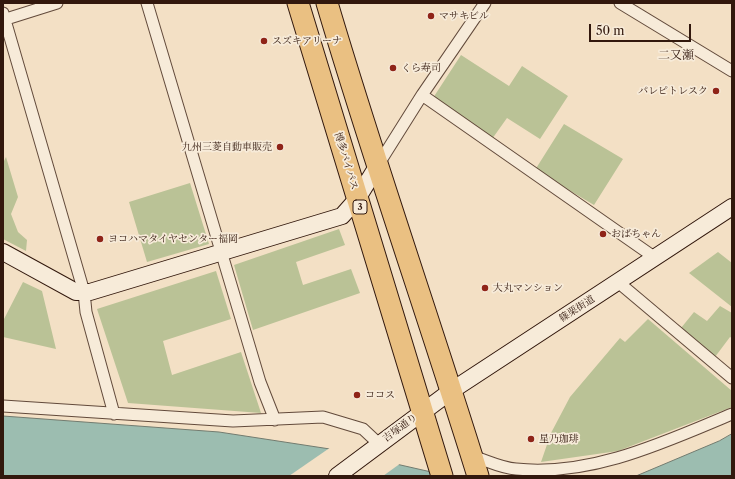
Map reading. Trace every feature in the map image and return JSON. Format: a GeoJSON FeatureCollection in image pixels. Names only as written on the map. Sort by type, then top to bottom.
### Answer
{"type":"FeatureCollection","features":[{"type":"Feature","properties":{"kind":"highway","name":"博多バイパス"},"geometry":{"type":"LineString","coordinates":[[298,3],[421,412]]}},
{"type":"Feature","properties":{"kind":"highway"},"geometry":{"type":"LineString","coordinates":[[326,3],[361,120],[378,165],[452,391],[478,476]]}},
{"type":"Feature","properties":{"kind":"highway","name":"3"},"geometry":{"type":"LineString","coordinates":[[421,412],[439,468]]}},
{"type":"Feature","properties":{"kind":"main road"},"geometry":{"type":"LineString","coordinates":[[3,252],[76,292],[90,292],[342,216],[357,199],[378,165]]}},
{"type":"Feature","properties":{"kind":"main road","name":"篠栗街道"},"geometry":{"type":"LineString","coordinates":[[421,412],[732,206]]}},
{"type":"Feature","properties":{"kind":"main road","name":"吉塚通り"},"geometry":{"type":"LineString","coordinates":[[337,476],[421,412]]}},
{"type":"Feature","properties":{"kind":"street"},"geometry":{"type":"LineString","coordinates":[[57,3],[4,17],[84,292],[86,312],[114,414]]}},
{"type":"Feature","properties":{"kind":"street"},"geometry":{"type":"LineString","coordinates":[[147,3],[260,382],[275,420]]}},
{"type":"Feature","properties":{"kind":"street"},"geometry":{"type":"LineString","coordinates":[[378,165],[422,95],[485,3]]}},
{"type":"Feature","properties":{"kind":"street"},"geometry":{"type":"LineString","coordinates":[[620,3],[732,70]]}},
{"type":"Feature","properties":{"kind":"street"},"geometry":{"type":"LineString","coordinates":[[422,95],[654,257]]}},
{"type":"Feature","properties":{"kind":"street"},"geometry":{"type":"LineString","coordinates":[[618,282],[732,378]]}},
{"type":"Feature","properties":{"kind":"street"},"geometry":{"type":"LineString","coordinates":[[3,406],[233,421],[323,417],[363,430],[379,444]]}},
{"type":"Feature","properties":{"kind":"street"},"geometry":{"type":"LineString","coordinates":[[472,456],[515,469],[565,470],[645,450],[732,414]]}},
{"type":"Feature","properties":{"kind":"green space"},"geometry":{"type":"Polygon","coordinates":[[[461,55],[509,86],[522,66],[568,96],[540,139],[507,118],[492,139],[433,98],[461,55]]]}},
{"type":"Feature","properties":{"kind":"green space"},"geometry":{"type":"Polygon","coordinates":[[[564,124],[623,159],[594,205],[535,170],[564,124]]]}},
{"type":"Feature","properties":{"kind":"green space"},"geometry":{"type":"Polygon","coordinates":[[[6,157],[18,197],[11,214],[18,232],[27,240],[26,251],[3,239],[3,163],[6,157]]]}},
{"type":"Feature","properties":{"kind":"green space"},"geometry":{"type":"Polygon","coordinates":[[[190,183],[209,244],[147,262],[129,202],[190,183]]]}},
{"type":"Feature","properties":{"kind":"green space"},"geometry":{"type":"Polygon","coordinates":[[[339,229],[345,245],[296,262],[303,285],[351,269],[360,293],[253,330],[234,265],[339,229]]]}},
{"type":"Feature","properties":{"kind":"green space"},"geometry":{"type":"Polygon","coordinates":[[[718,252],[732,263],[732,307],[689,273],[718,252]]]}},
{"type":"Feature","properties":{"kind":"green space"},"geometry":{"type":"Polygon","coordinates":[[[216,271],[231,319],[163,341],[172,375],[241,352],[261,413],[128,403],[97,309],[216,271]]]}},
{"type":"Feature","properties":{"kind":"green space"},"geometry":{"type":"Polygon","coordinates":[[[23,282],[42,291],[56,349],[3,337],[3,321],[23,282]]]}},
{"type":"Feature","properties":{"kind":"green space"},"geometry":{"type":"Polygon","coordinates":[[[720,306],[732,313],[732,338],[730,337],[715,357],[681,328],[694,312],[707,321],[720,306]]]}},
{"type":"Feature","properties":{"kind":"green space"},"geometry":{"type":"Polygon","coordinates":[[[648,319],[732,391],[732,407],[618,451],[541,462],[551,433],[570,397],[620,338],[625,342],[648,319]]]}},
{"type":"Feature","properties":{"kind":"shaded area"},"geometry":{"type":"Polygon","coordinates":[[[3,416],[219,432],[330,449],[449,476],[3,476],[3,416]]]}},
{"type":"Feature","properties":{"kind":"shaded area"},"geometry":{"type":"Polygon","coordinates":[[[732,434],[732,476],[636,476],[719,441],[732,434]]]}},
{"type":"Feature","properties":{"kind":"pier"},"geometry":{"type":"Polygon","coordinates":[[[331,447],[401,463],[383,476],[289,476],[331,447]]]}},
{"type":"Feature","properties":{"kind":"place","name":"マサキビル"},"geometry":{"type":"Point","coordinates":[431,16]}},
{"type":"Feature","properties":{"kind":"place","name":"スズキアリーナ"},"geometry":{"type":"Point","coordinates":[264,41]}},
{"type":"Feature","properties":{"kind":"place","name":"くら寿司"},"geometry":{"type":"Point","coordinates":[393,68]}},
{"type":"Feature","properties":{"kind":"place","name":"パレピトレスク"},"geometry":{"type":"Point","coordinates":[716,91]}},
{"type":"Feature","properties":{"kind":"place","name":"九州三菱自動車販売"},"geometry":{"type":"Point","coordinates":[280,147]}},
{"type":"Feature","properties":{"kind":"place","name":"おばちゃん"},"geometry":{"type":"Point","coordinates":[603,234]}},
{"type":"Feature","properties":{"kind":"place","name":"ヨコハマタイヤセンター福岡"},"geometry":{"type":"Point","coordinates":[100,239]}},
{"type":"Feature","properties":{"kind":"place","name":"大丸マンション"},"geometry":{"type":"Point","coordinates":[485,288]}},
{"type":"Feature","properties":{"kind":"place","name":"ココス"},"geometry":{"type":"Point","coordinates":[357,395]}},
{"type":"Feature","properties":{"kind":"place","name":"星乃珈琲"},"geometry":{"type":"Point","coordinates":[531,439]}},
{"type":"Feature","properties":{"kind":"district","name":"二又瀬"},"geometry":{"type":"Point","coordinates":[676,56]}}]}
